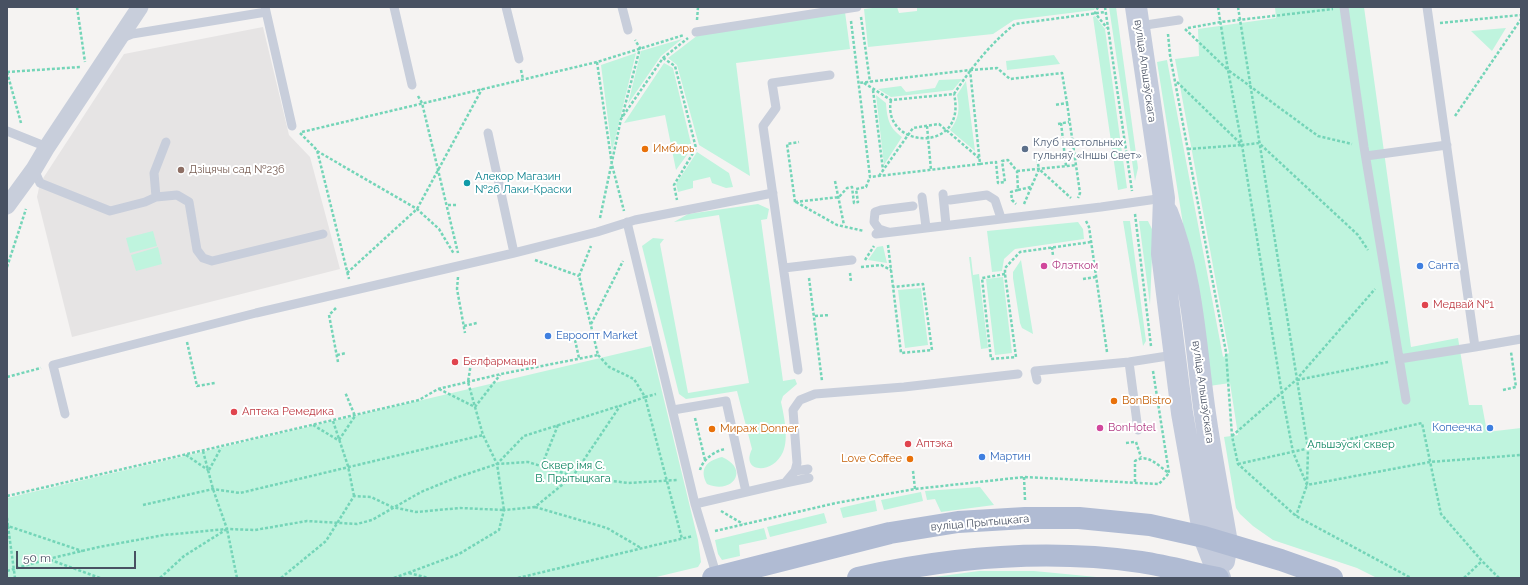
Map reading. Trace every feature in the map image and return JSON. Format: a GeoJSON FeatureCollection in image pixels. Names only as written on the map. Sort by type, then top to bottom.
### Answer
{"type":"FeatureCollection","features":[{"type":"Feature","properties":{"kind":"main road","name":"вуліца Альшэўскага"},"geometry":{"type":"LineString","coordinates":[[1138,16],[1164,202],[1162,254],[1174,355],[1204,537],[1220,578]]}},
{"type":"Feature","properties":{"kind":"main road","name":"вуліца Альшэўскага"},"geometry":{"type":"LineString","coordinates":[[1164,202],[1180,246],[1189,293],[1204,408],[1227,543],[1220,578]]}},
{"type":"Feature","properties":{"kind":"main road","name":"вуліца Прытыцкага"},"geometry":{"type":"LineString","coordinates":[[715,577],[890,533],[958,522],[1025,518],[1079,518],[1150,525],[1204,537],[1227,543],[1332,578]]}},
{"type":"Feature","properties":{"kind":"main road"},"geometry":{"type":"LineString","coordinates":[[858,578],[904,568],[950,561],[1017,557],[1064,557],[1142,562],[1220,578]]}},
{"type":"Feature","properties":{"kind":"street"},"geometry":{"type":"LineString","coordinates":[[7,206],[34,168],[140,7]]}},
{"type":"Feature","properties":{"kind":"lane"},"geometry":{"type":"LineString","coordinates":[[394,7],[412,85]]}},
{"type":"Feature","properties":{"kind":"lane"},"geometry":{"type":"LineString","coordinates":[[506,7],[519,59]]}},
{"type":"Feature","properties":{"kind":"lane"},"geometry":{"type":"LineString","coordinates":[[622,7],[628,30]]}},
{"type":"Feature","properties":{"kind":"lane"},"geometry":{"type":"LineString","coordinates":[[1344,7],[1365,152],[1406,400]]}},
{"type":"Feature","properties":{"kind":"lane"},"geometry":{"type":"LineString","coordinates":[[1428,7],[1475,347]]}},
{"type":"Feature","properties":{"kind":"lane"},"geometry":{"type":"LineString","coordinates":[[118,39],[132,34],[265,9],[292,126]]}},
{"type":"Feature","properties":{"kind":"lane"},"geometry":{"type":"LineString","coordinates":[[696,32],[795,11],[856,10]]}},
{"type":"Feature","properties":{"kind":"lane"},"geometry":{"type":"LineString","coordinates":[[1138,16],[1179,25]]}},
{"type":"Feature","properties":{"kind":"lane"},"geometry":{"type":"LineString","coordinates":[[798,370],[763,126],[776,108],[772,83],[830,76]]}},
{"type":"Feature","properties":{"kind":"lane"},"geometry":{"type":"LineString","coordinates":[[7,131],[47,147]]}},
{"type":"Feature","properties":{"kind":"lane"},"geometry":{"type":"LineString","coordinates":[[488,133],[514,253]]}},
{"type":"Feature","properties":{"kind":"lane"},"geometry":{"type":"LineString","coordinates":[[156,197],[154,173],[166,142]]}},
{"type":"Feature","properties":{"kind":"lane"},"geometry":{"type":"LineString","coordinates":[[1365,152],[1447,145]]}},
{"type":"Feature","properties":{"kind":"lane"},"geometry":{"type":"LineString","coordinates":[[34,168],[40,183],[110,211],[145,202],[156,197],[177,195],[189,202],[197,250],[203,258],[212,261],[323,234]]}},
{"type":"Feature","properties":{"kind":"lane"},"geometry":{"type":"LineString","coordinates":[[65,414],[53,365],[185,331],[460,264],[514,253],[597,232],[628,222],[680,210],[773,193]]}},
{"type":"Feature","properties":{"kind":"lane"},"geometry":{"type":"LineString","coordinates":[[946,225],[947,197],[987,195],[995,200],[1001,218]]}},
{"type":"Feature","properties":{"kind":"lane"},"geometry":{"type":"LineString","coordinates":[[922,197],[926,227]]}},
{"type":"Feature","properties":{"kind":"lane"},"geometry":{"type":"LineString","coordinates":[[876,234],[888,236],[926,227],[1101,207],[1134,201],[1164,202]]}},
{"type":"Feature","properties":{"kind":"lane"},"geometry":{"type":"LineString","coordinates":[[888,236],[879,229],[874,222],[875,212],[913,206]]}},
{"type":"Feature","properties":{"kind":"lane"},"geometry":{"type":"LineString","coordinates":[[628,222],[690,477],[695,504],[715,577]]}},
{"type":"Feature","properties":{"kind":"lane"},"geometry":{"type":"LineString","coordinates":[[784,268],[853,264]]}},
{"type":"Feature","properties":{"kind":"lane"},"geometry":{"type":"LineString","coordinates":[[1400,359],[1521,340]]}},
{"type":"Feature","properties":{"kind":"lane"},"geometry":{"type":"LineString","coordinates":[[1041,380],[1035,371],[1129,362],[1174,355]]}},
{"type":"Feature","properties":{"kind":"lane"},"geometry":{"type":"LineString","coordinates":[[1129,362],[1138,430]]}},
{"type":"Feature","properties":{"kind":"lane"},"geometry":{"type":"LineString","coordinates":[[785,483],[794,471],[801,448],[793,410],[800,400],[815,394],[911,386],[1018,374]]}},
{"type":"Feature","properties":{"kind":"lane"},"geometry":{"type":"LineString","coordinates":[[673,410],[726,401],[746,492]]}},
{"type":"Feature","properties":{"kind":"lane"},"geometry":{"type":"LineString","coordinates":[[794,471],[808,469]]}},
{"type":"Feature","properties":{"kind":"lane"},"geometry":{"type":"LineString","coordinates":[[695,504],[809,478]]}},
{"type":"Feature","properties":{"kind":"path"},"geometry":{"type":"LineString","coordinates":[[26,139],[7,72],[85,66],[76,7]]}},
{"type":"Feature","properties":{"kind":"path"},"geometry":{"type":"LineString","coordinates":[[621,119],[663,58],[696,32],[698,7]]}},
{"type":"Feature","properties":{"kind":"path"},"geometry":{"type":"LineString","coordinates":[[1095,13],[1098,7]]}},
{"type":"Feature","properties":{"kind":"path"},"geometry":{"type":"LineString","coordinates":[[1105,7],[1134,201],[1151,359],[1169,473]]}},
{"type":"Feature","properties":{"kind":"path"},"geometry":{"type":"LineString","coordinates":[[1218,7],[1282,394],[1293,452],[1307,485]]}},
{"type":"Feature","properties":{"kind":"path"},"geometry":{"type":"LineString","coordinates":[[1238,7],[1308,449],[1307,485],[1296,516]]}},
{"type":"Feature","properties":{"kind":"path"},"geometry":{"type":"LineString","coordinates":[[1184,29],[1221,22],[1344,7]]}},
{"type":"Feature","properties":{"kind":"path"},"geometry":{"type":"LineString","coordinates":[[856,10],[870,82]]}},
{"type":"Feature","properties":{"kind":"path"},"geometry":{"type":"LineString","coordinates":[[795,202],[839,197],[846,188],[852,187],[854,202],[858,202],[856,189],[866,187],[870,177],[859,83],[856,10]]}},
{"type":"Feature","properties":{"kind":"path"},"geometry":{"type":"LineString","coordinates":[[891,100],[889,108],[891,117],[896,126],[913,137],[928,138],[938,136],[947,130],[952,122],[956,110],[954,94],[970,70],[1005,32],[1015,24],[1105,12]]}},
{"type":"Feature","properties":{"kind":"path"},"geometry":{"type":"LineString","coordinates":[[1095,13],[1107,28]]}},
{"type":"Feature","properties":{"kind":"path"},"geometry":{"type":"LineString","coordinates":[[1430,24],[1521,15]]}},
{"type":"Feature","properties":{"kind":"path"},"geometry":{"type":"LineString","coordinates":[[1445,132],[1521,19]]}},
{"type":"Feature","properties":{"kind":"path"},"geometry":{"type":"LineString","coordinates":[[1179,25],[1228,70],[1318,136],[1365,152]]}},
{"type":"Feature","properties":{"kind":"path"},"geometry":{"type":"LineString","coordinates":[[628,30],[640,48],[621,119],[597,232],[579,276],[598,355],[609,367],[634,380],[645,397],[682,539]]}},
{"type":"Feature","properties":{"kind":"path"},"geometry":{"type":"LineString","coordinates":[[1173,30],[1168,31],[1170,56],[1226,352],[1232,436],[1238,464],[1296,516],[1412,578]]}},
{"type":"Feature","properties":{"kind":"path"},"geometry":{"type":"LineString","coordinates":[[299,132],[597,62],[696,32]]}},
{"type":"Feature","properties":{"kind":"path"},"geometry":{"type":"LineString","coordinates":[[663,58],[675,66],[696,148],[674,185],[680,210]]}},
{"type":"Feature","properties":{"kind":"path"},"geometry":{"type":"LineString","coordinates":[[597,62],[612,165],[624,212]]}},
{"type":"Feature","properties":{"kind":"path"},"geometry":{"type":"LineString","coordinates":[[859,83],[997,68],[1010,79],[1062,73],[1080,193],[1079,197],[1066,201]]}},
{"type":"Feature","properties":{"kind":"path"},"geometry":{"type":"LineString","coordinates":[[970,70],[980,164]]}},
{"type":"Feature","properties":{"kind":"path"},"geometry":{"type":"LineString","coordinates":[[1024,77],[1026,83]]}},
{"type":"Feature","properties":{"kind":"path"},"geometry":{"type":"LineString","coordinates":[[864,82],[891,100],[954,94]]}},
{"type":"Feature","properties":{"kind":"path"},"geometry":{"type":"LineString","coordinates":[[1176,82],[1242,145]]}},
{"type":"Feature","properties":{"kind":"path"},"geometry":{"type":"LineString","coordinates":[[412,85],[422,103],[438,171],[448,205],[460,264],[457,289],[465,334]]}},
{"type":"Feature","properties":{"kind":"path"},"geometry":{"type":"LineString","coordinates":[[347,273],[416,209],[483,88]]}},
{"type":"Feature","properties":{"kind":"path"},"geometry":{"type":"LineString","coordinates":[[873,89],[883,170]]}},
{"type":"Feature","properties":{"kind":"path"},"geometry":{"type":"LineString","coordinates":[[1055,105],[1067,103]]}},
{"type":"Feature","properties":{"kind":"path"},"geometry":{"type":"LineString","coordinates":[[1066,166],[1059,123],[1069,122]]}},
{"type":"Feature","properties":{"kind":"path"},"geometry":{"type":"LineString","coordinates":[[879,176],[913,128],[940,124],[979,158]]}},
{"type":"Feature","properties":{"kind":"path"},"geometry":{"type":"LineString","coordinates":[[927,126],[931,170]]}},
{"type":"Feature","properties":{"kind":"path"},"geometry":{"type":"LineString","coordinates":[[795,202],[787,144],[799,142]]}},
{"type":"Feature","properties":{"kind":"path"},"geometry":{"type":"LineString","coordinates":[[1188,149],[1259,143],[1358,235],[1370,253]]}},
{"type":"Feature","properties":{"kind":"path"},"geometry":{"type":"LineString","coordinates":[[317,150],[416,209],[438,229],[460,264]]}},
{"type":"Feature","properties":{"kind":"path"},"geometry":{"type":"LineString","coordinates":[[1037,159],[1039,168],[1073,200]]}},
{"type":"Feature","properties":{"kind":"path"},"geometry":{"type":"LineString","coordinates":[[870,177],[996,162],[998,183],[1005,182],[1002,161],[1008,160],[1017,171],[1018,190]]}},
{"type":"Feature","properties":{"kind":"path"},"geometry":{"type":"LineString","coordinates":[[1017,171],[1076,165]]}},
{"type":"Feature","properties":{"kind":"path"},"geometry":{"type":"LineString","coordinates":[[1024,205],[1039,168]]}},
{"type":"Feature","properties":{"kind":"path"},"geometry":{"type":"LineString","coordinates":[[836,181],[844,225]]}},
{"type":"Feature","properties":{"kind":"path"},"geometry":{"type":"LineString","coordinates":[[1031,187],[1011,192],[1014,204],[1031,204]]}},
{"type":"Feature","properties":{"kind":"path"},"geometry":{"type":"LineString","coordinates":[[795,202],[837,224],[876,234]]}},
{"type":"Feature","properties":{"kind":"path"},"geometry":{"type":"LineString","coordinates":[[448,205],[456,205]]}},
{"type":"Feature","properties":{"kind":"path"},"geometry":{"type":"LineString","coordinates":[[1080,217],[1086,220],[1089,227],[1107,352],[1114,351]]}},
{"type":"Feature","properties":{"kind":"path"},"geometry":{"type":"LineString","coordinates":[[888,236],[891,270],[893,287],[901,353],[932,350],[923,284],[893,287]]}},
{"type":"Feature","properties":{"kind":"path"},"geometry":{"type":"LineString","coordinates":[[591,325],[632,242]]}},
{"type":"Feature","properties":{"kind":"path"},"geometry":{"type":"LineString","coordinates":[[1005,274],[982,278],[992,359],[1016,356],[1005,268],[1020,252],[1091,242]]}},
{"type":"Feature","properties":{"kind":"path"},"geometry":{"type":"LineString","coordinates":[[859,267],[876,244]]}},
{"type":"Feature","properties":{"kind":"path"},"geometry":{"type":"LineString","coordinates":[[1052,247],[1053,256]]}},
{"type":"Feature","properties":{"kind":"path"},"geometry":{"type":"LineString","coordinates":[[514,253],[579,276]]}},
{"type":"Feature","properties":{"kind":"path"},"geometry":{"type":"LineString","coordinates":[[853,264],[859,267],[882,265],[891,270]]}},
{"type":"Feature","properties":{"kind":"path"},"geometry":{"type":"LineString","coordinates":[[849,269],[851,282]]}},
{"type":"Feature","properties":{"kind":"path"},"geometry":{"type":"LineString","coordinates":[[809,275],[822,381],[817,382]]}},
{"type":"Feature","properties":{"kind":"path"},"geometry":{"type":"LineString","coordinates":[[1083,279],[1096,276]]}},
{"type":"Feature","properties":{"kind":"path"},"geometry":{"type":"LineString","coordinates":[[1232,436],[1282,394],[1296,380],[1386,277]]}},
{"type":"Feature","properties":{"kind":"path"},"geometry":{"type":"LineString","coordinates":[[815,316],[830,314]]}},
{"type":"Feature","properties":{"kind":"path"},"geometry":{"type":"LineString","coordinates":[[464,326],[477,323]]}},
{"type":"Feature","properties":{"kind":"path"},"geometry":{"type":"LineString","coordinates":[[185,331],[197,386],[215,383]]}},
{"type":"Feature","properties":{"kind":"path"},"geometry":{"type":"LineString","coordinates":[[575,340],[579,358]]}},
{"type":"Feature","properties":{"kind":"path"},"geometry":{"type":"LineString","coordinates":[[1502,390],[1516,387],[1509,342]]}},
{"type":"Feature","properties":{"kind":"path"},"geometry":{"type":"LineString","coordinates":[[337,355],[346,353]]}},
{"type":"Feature","properties":{"kind":"path"},"geometry":{"type":"LineString","coordinates":[[7,496],[355,416],[419,400],[438,389],[500,374],[598,355]]}},
{"type":"Feature","properties":{"kind":"path"},"geometry":{"type":"LineString","coordinates":[[1296,380],[1400,359]]}},
{"type":"Feature","properties":{"kind":"path"},"geometry":{"type":"LineString","coordinates":[[394,578],[459,554],[499,530],[504,510],[497,464],[483,435],[468,382],[471,363]]}},
{"type":"Feature","properties":{"kind":"path"},"geometry":{"type":"LineString","coordinates":[[7,377],[35,370]]}},
{"type":"Feature","properties":{"kind":"path"},"geometry":{"type":"LineString","coordinates":[[475,407],[500,374]]}},
{"type":"Feature","properties":{"kind":"path"},"geometry":{"type":"LineString","coordinates":[[438,389],[475,407]]}},
{"type":"Feature","properties":{"kind":"path"},"geometry":{"type":"LineString","coordinates":[[497,464],[524,436],[558,424],[668,391]]}},
{"type":"Feature","properties":{"kind":"path"},"geometry":{"type":"LineString","coordinates":[[345,392],[355,416]]}},
{"type":"Feature","properties":{"kind":"path"},"geometry":{"type":"LineString","coordinates":[[535,507],[573,476],[620,406]]}},
{"type":"Feature","properties":{"kind":"path"},"geometry":{"type":"LineString","coordinates":[[692,407],[705,460]]}},
{"type":"Feature","properties":{"kind":"path"},"geometry":{"type":"LineString","coordinates":[[338,441],[355,416]]}},
{"type":"Feature","properties":{"kind":"path"},"geometry":{"type":"LineString","coordinates":[[281,578],[326,541],[354,496],[348,466],[338,441],[334,421]]}},
{"type":"Feature","properties":{"kind":"path"},"geometry":{"type":"LineString","coordinates":[[1238,464],[1422,423],[1441,514],[1499,578]]}},
{"type":"Feature","properties":{"kind":"path"},"geometry":{"type":"LineString","coordinates":[[542,465],[558,424]]}},
{"type":"Feature","properties":{"kind":"path"},"geometry":{"type":"LineString","coordinates":[[313,425],[338,441]]}},
{"type":"Feature","properties":{"kind":"path"},"geometry":{"type":"LineString","coordinates":[[143,506],[213,489],[240,493],[483,435]]}},
{"type":"Feature","properties":{"kind":"path"},"geometry":{"type":"LineString","coordinates":[[208,470],[221,447]]}},
{"type":"Feature","properties":{"kind":"path"},"geometry":{"type":"LineString","coordinates":[[7,571],[82,551],[164,535],[227,529],[254,530],[307,521],[357,524],[372,520],[392,507],[421,492],[455,478],[497,464],[528,462],[542,465],[573,476],[628,483],[667,481],[699,475],[702,464],[705,460],[718,450],[726,449]]}},
{"type":"Feature","properties":{"kind":"path"},"geometry":{"type":"LineString","coordinates":[[204,451],[213,489],[227,529],[237,578]]}},
{"type":"Feature","properties":{"kind":"path"},"geometry":{"type":"LineString","coordinates":[[186,455],[208,470]]}},
{"type":"Feature","properties":{"kind":"path"},"geometry":{"type":"LineString","coordinates":[[1307,485],[1430,462],[1521,455]]}},
{"type":"Feature","properties":{"kind":"path"},"geometry":{"type":"LineString","coordinates":[[1135,482],[1135,461],[1141,457],[1148,457],[1169,473]]}},
{"type":"Feature","properties":{"kind":"path"},"geometry":{"type":"LineString","coordinates":[[913,471],[915,489]]}},
{"type":"Feature","properties":{"kind":"path"},"geometry":{"type":"LineString","coordinates":[[518,578],[836,503],[915,489],[1024,476],[1159,484],[1169,473]]}},
{"type":"Feature","properties":{"kind":"path"},"geometry":{"type":"LineString","coordinates":[[1024,476],[1025,518]]}},
{"type":"Feature","properties":{"kind":"path"},"geometry":{"type":"LineString","coordinates":[[354,496],[370,497],[392,507],[416,512],[460,508],[504,510],[535,507],[607,528],[641,548]]}},
{"type":"Feature","properties":{"kind":"path"},"geometry":{"type":"LineString","coordinates":[[714,499],[715,508],[744,524]]}},
{"type":"Feature","properties":{"kind":"path"},"geometry":{"type":"LineString","coordinates":[[7,518],[15,578]]}},
{"type":"Feature","properties":{"kind":"path"},"geometry":{"type":"LineString","coordinates":[[8,526],[82,551]]}},
{"type":"Feature","properties":{"kind":"path"},"geometry":{"type":"LineString","coordinates":[[160,578],[184,556],[227,529]]}},
{"type":"Feature","properties":{"kind":"path"},"geometry":{"type":"LineString","coordinates":[[48,559],[100,578]]}},
{"type":"Feature","properties":{"kind":"path"},"geometry":{"type":"LineString","coordinates":[[1464,578],[1482,561]]}},
{"type":"Feature","properties":{"kind":"path"},"geometry":{"type":"LineString","coordinates":[[408,572],[428,578]]}},
{"type":"Feature","properties":{"kind":"shaded area","name":"Дзіцячы сад №236"},"geometry":{"type":"Polygon","coordinates":[[[263,27],[289,135],[310,157],[340,269],[72,337],[37,197],[40,183],[124,54],[263,27]]]}},
{"type":"Feature","properties":{"kind":"green space"},"geometry":{"type":"Polygon","coordinates":[[[897,7],[899,13],[917,11],[917,7],[1096,7],[1094,10],[1014,20],[993,34],[868,47],[864,9],[897,7]]]}},
{"type":"Feature","properties":{"kind":"green space"},"geometry":{"type":"Polygon","coordinates":[[[1109,7],[1116,7],[1138,168],[1135,181],[1109,7]]]}},
{"type":"Feature","properties":{"kind":"green space","name":"Альшэўскі сквер"},"geometry":{"type":"Polygon","coordinates":[[[1275,7],[1364,7],[1411,347],[1458,338],[1469,405],[1482,405],[1487,432],[1521,428],[1521,578],[1377,578],[1357,568],[1273,540],[1253,526],[1240,514],[1236,508],[1224,437],[1238,435],[1230,383],[1209,386],[1157,62],[1167,60],[1223,357],[1229,353],[1175,59],[1199,56],[1198,29],[1276,18],[1275,7]]]}},
{"type":"Feature","properties":{"kind":"green space"},"geometry":{"type":"Polygon","coordinates":[[[845,12],[850,49],[736,63],[750,176],[699,145],[677,65],[668,58],[698,35],[845,12]]]}},
{"type":"Feature","properties":{"kind":"green space"},"geometry":{"type":"Polygon","coordinates":[[[1095,16],[1105,29],[1127,188],[1118,190],[1093,17],[1095,16]]]}},
{"type":"Feature","properties":{"kind":"green space"},"geometry":{"type":"Polygon","coordinates":[[[1506,28],[1492,51],[1471,31],[1506,28]]]}},
{"type":"Feature","properties":{"kind":"green space"},"geometry":{"type":"Polygon","coordinates":[[[682,39],[661,56],[628,104],[641,51],[682,39]]]}},
{"type":"Feature","properties":{"kind":"green space"},"geometry":{"type":"Polygon","coordinates":[[[636,53],[612,151],[601,65],[636,53]]]}},
{"type":"Feature","properties":{"kind":"green space"},"geometry":{"type":"Polygon","coordinates":[[[1054,55],[1060,64],[1007,70],[1006,61],[1054,55]]]}},
{"type":"Feature","properties":{"kind":"green space"},"geometry":{"type":"Polygon","coordinates":[[[664,63],[673,68],[692,148],[676,170],[665,115],[624,123],[664,63]]]}},
{"type":"Feature","properties":{"kind":"green space"},"geometry":{"type":"Polygon","coordinates":[[[962,79],[953,90],[891,97],[878,89],[901,86],[906,92],[935,88],[939,80],[962,79]]]}},
{"type":"Feature","properties":{"kind":"green space"},"geometry":{"type":"Polygon","coordinates":[[[966,81],[975,151],[950,130],[958,114],[957,95],[966,81]]]}},
{"type":"Feature","properties":{"kind":"green space"},"geometry":{"type":"Polygon","coordinates":[[[876,95],[886,103],[891,126],[902,137],[884,165],[876,95]]]}},
{"type":"Feature","properties":{"kind":"green space"},"geometry":{"type":"Polygon","coordinates":[[[697,152],[729,173],[733,187],[726,188],[712,183],[710,177],[693,181],[693,188],[678,192],[676,184],[697,152]]]}},
{"type":"Feature","properties":{"kind":"green space"},"geometry":{"type":"Polygon","coordinates":[[[758,204],[769,209],[767,219],[761,220],[783,381],[795,379],[797,384],[783,396],[781,402],[786,434],[783,452],[772,465],[759,468],[754,467],[750,463],[749,457],[752,449],[737,391],[686,399],[679,394],[642,246],[653,238],[664,239],[660,244],[688,393],[749,383],[719,215],[674,222],[688,214],[758,204]]]}},
{"type":"Feature","properties":{"kind":"green space"},"geometry":{"type":"Polygon","coordinates":[[[1123,221],[1130,221],[1146,341],[1143,346],[1123,221]]]}},
{"type":"Feature","properties":{"kind":"green space"},"geometry":{"type":"Polygon","coordinates":[[[1139,221],[1148,221],[1153,231],[1150,305],[1139,221]]]}},
{"type":"Feature","properties":{"kind":"green space"},"geometry":{"type":"Polygon","coordinates":[[[1078,222],[1083,229],[1084,239],[1015,249],[1004,259],[1002,271],[992,272],[987,231],[1078,222]]]}},
{"type":"Feature","properties":{"kind":"green space"},"geometry":{"type":"Polygon","coordinates":[[[153,231],[157,246],[130,253],[126,238],[153,231]]]}},
{"type":"Feature","properties":{"kind":"green space"},"geometry":{"type":"Polygon","coordinates":[[[883,246],[887,263],[868,260],[877,247],[883,246]]]}},
{"type":"Feature","properties":{"kind":"green space"},"geometry":{"type":"Polygon","coordinates":[[[158,247],[162,264],[136,271],[131,255],[158,247]]]}},
{"type":"Feature","properties":{"kind":"green space"},"geometry":{"type":"Polygon","coordinates":[[[969,257],[971,257],[973,275],[979,274],[988,348],[981,349],[969,257]]]}},
{"type":"Feature","properties":{"kind":"green space"},"geometry":{"type":"Polygon","coordinates":[[[1021,260],[1033,334],[1022,328],[1020,323],[1013,272],[1021,260]]]}},
{"type":"Feature","properties":{"kind":"green space"},"geometry":{"type":"Polygon","coordinates":[[[1003,277],[1012,353],[995,355],[986,279],[1003,277]]]}},
{"type":"Feature","properties":{"kind":"green space"},"geometry":{"type":"Polygon","coordinates":[[[921,288],[928,345],[905,348],[898,290],[921,288]]]}},
{"type":"Feature","properties":{"kind":"green space","name":"Сквер імя С. В. Прытыцкага"},"geometry":{"type":"Polygon","coordinates":[[[651,346],[698,540],[701,562],[698,567],[652,578],[7,578],[7,498],[651,346]]]}},
{"type":"Feature","properties":{"kind":"green space"},"geometry":{"type":"Polygon","coordinates":[[[722,457],[730,462],[735,468],[735,479],[731,483],[724,486],[707,484],[704,474],[706,466],[708,463],[722,457]]]}},
{"type":"Feature","properties":{"kind":"green space"},"geometry":{"type":"Polygon","coordinates":[[[980,487],[994,505],[941,512],[935,499],[927,500],[925,491],[980,487]]]}},
{"type":"Feature","properties":{"kind":"green space"},"geometry":{"type":"Polygon","coordinates":[[[921,492],[923,501],[884,510],[881,500],[921,492]]]}},
{"type":"Feature","properties":{"kind":"green space"},"geometry":{"type":"Polygon","coordinates":[[[875,500],[877,511],[843,518],[840,508],[875,500]]]}},
{"type":"Feature","properties":{"kind":"green space"},"geometry":{"type":"Polygon","coordinates":[[[824,513],[827,523],[770,537],[767,527],[824,513]]]}},
{"type":"Feature","properties":{"kind":"green space"},"geometry":{"type":"Polygon","coordinates":[[[764,528],[767,539],[739,545],[740,556],[722,560],[718,554],[715,540],[764,528]]]}},
{"type":"Feature","properties":{"kind":"green space"},"geometry":{"type":"Polygon","coordinates":[[[979,571],[1034,571],[1107,578],[927,578],[979,571]]]}},
{"type":"Feature","properties":{"kind":"place","name":"Имбирь"},"geometry":{"type":"Point","coordinates":[645,149]}},
{"type":"Feature","properties":{"kind":"place","name":"Клуб настольных гульняў «Іншы Свет»"},"geometry":{"type":"Point","coordinates":[1025,149]}},
{"type":"Feature","properties":{"kind":"place","name":"Дзіцячы сад №236"},"geometry":{"type":"Point","coordinates":[181,170]}},
{"type":"Feature","properties":{"kind":"place","name":"Алекор Магазин №26 Лаки-Краски"},"geometry":{"type":"Point","coordinates":[467,183]}},
{"type":"Feature","properties":{"kind":"place","name":"Флэтком"},"geometry":{"type":"Point","coordinates":[1044,266]}},
{"type":"Feature","properties":{"kind":"place","name":"Санта"},"geometry":{"type":"Point","coordinates":[1420,266]}},
{"type":"Feature","properties":{"kind":"place","name":"Медвай №1"},"geometry":{"type":"Point","coordinates":[1425,305]}},
{"type":"Feature","properties":{"kind":"place","name":"Евроопт Market"},"geometry":{"type":"Point","coordinates":[548,336]}},
{"type":"Feature","properties":{"kind":"place","name":"Белфармацыя"},"geometry":{"type":"Point","coordinates":[455,362]}},
{"type":"Feature","properties":{"kind":"place","name":"BonBistro"},"geometry":{"type":"Point","coordinates":[1114,401]}},
{"type":"Feature","properties":{"kind":"place","name":"Аптека Ремедика"},"geometry":{"type":"Point","coordinates":[234,412]}},
{"type":"Feature","properties":{"kind":"place","name":"BonHotel"},"geometry":{"type":"Point","coordinates":[1100,428]}},
{"type":"Feature","properties":{"kind":"place","name":"Копеечка"},"geometry":{"type":"Point","coordinates":[1490,428]}},
{"type":"Feature","properties":{"kind":"place","name":"Мираж Donner"},"geometry":{"type":"Point","coordinates":[712,429]}},
{"type":"Feature","properties":{"kind":"place","name":"Аптэка"},"geometry":{"type":"Point","coordinates":[908,444]}},
{"type":"Feature","properties":{"kind":"place","name":"Мартин"},"geometry":{"type":"Point","coordinates":[982,457]}},
{"type":"Feature","properties":{"kind":"place","name":"Love Coffee"},"geometry":{"type":"Point","coordinates":[910,459]}}]}
